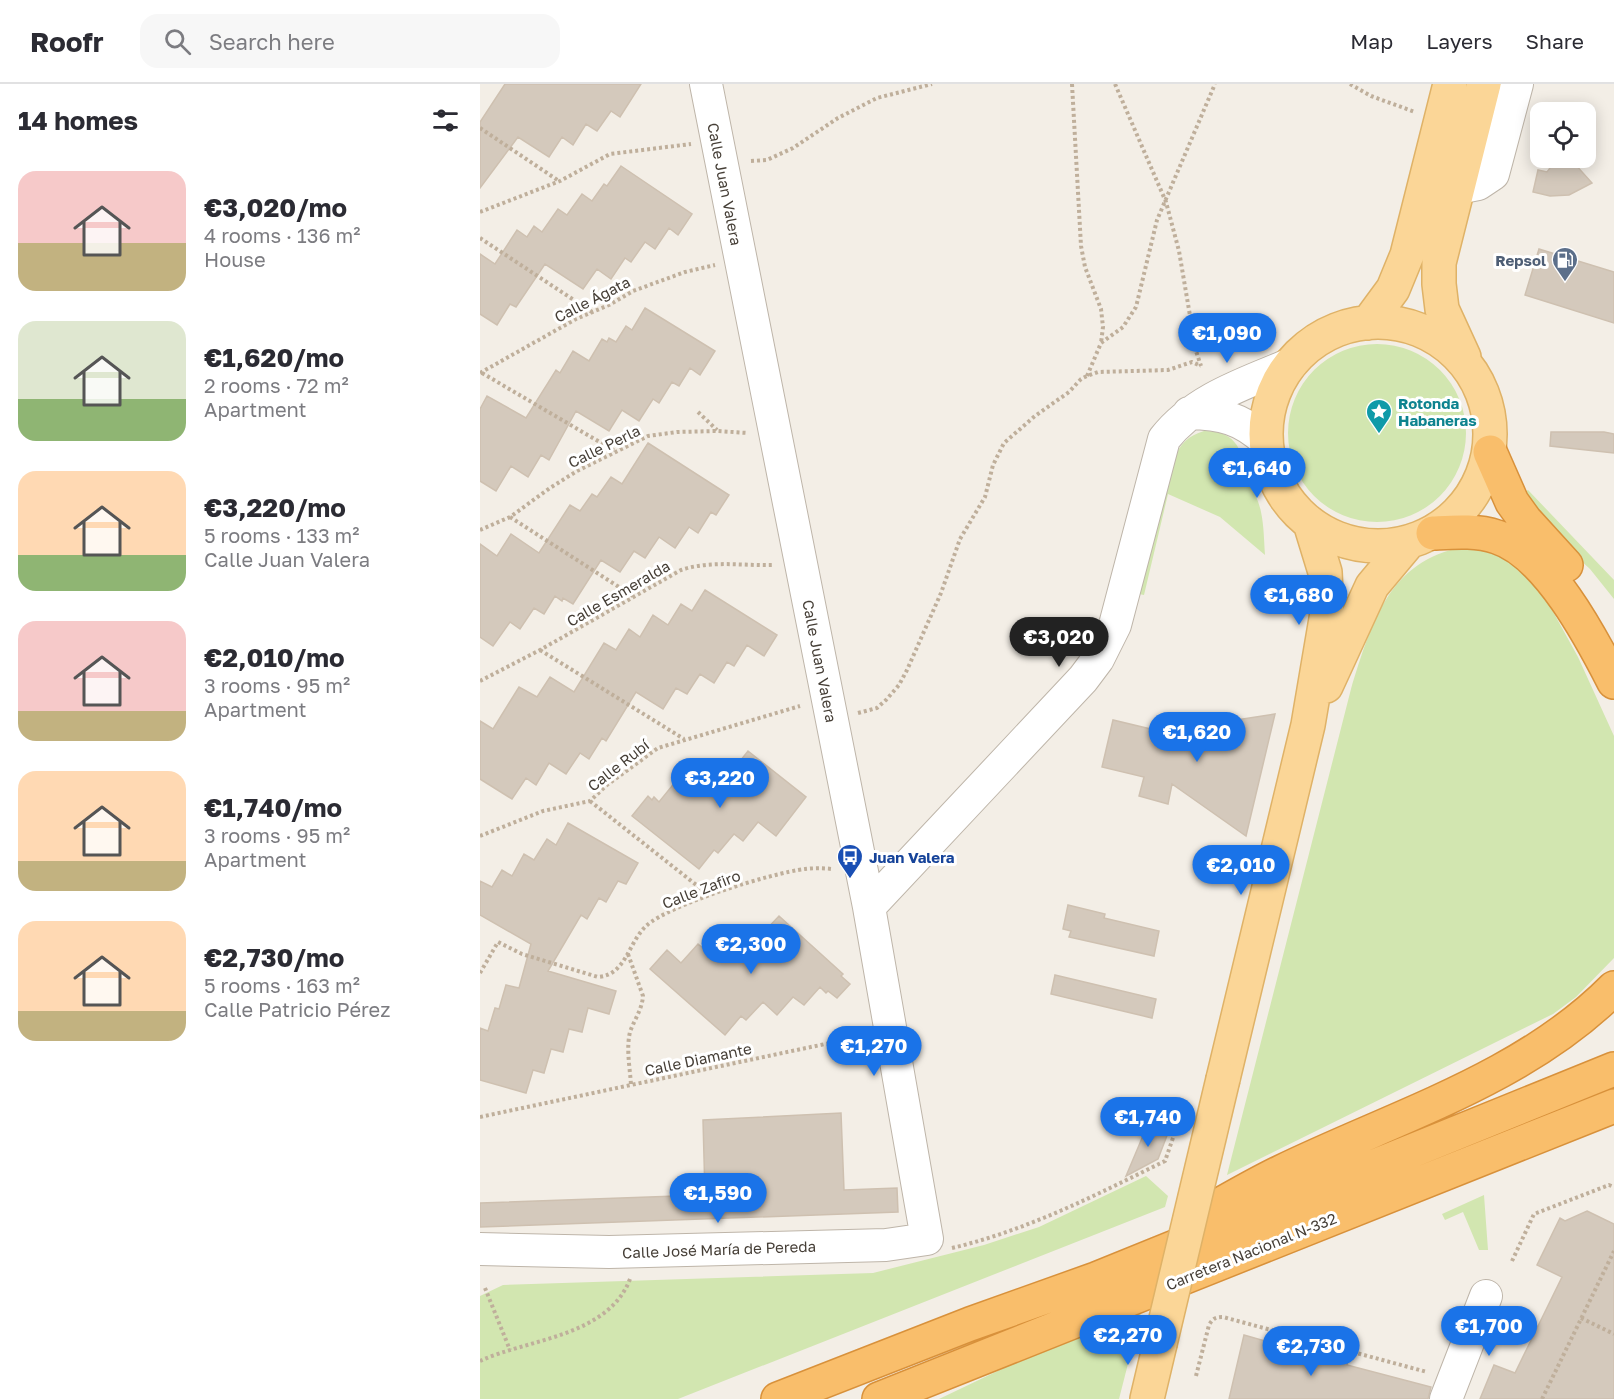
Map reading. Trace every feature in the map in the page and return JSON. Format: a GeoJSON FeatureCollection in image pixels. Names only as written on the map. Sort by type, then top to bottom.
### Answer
{"type":"FeatureCollection","features":[{"type":"Feature","properties":{"kind":"highway"},"geometry":{"type":"LineString","coordinates":[[1490,452],[1512,502],[1567,566],[1614,633]]}},
{"type":"Feature","properties":{"kind":"highway"},"geometry":{"type":"LineString","coordinates":[[1420,538],[1464,532],[1484,533],[1516,545],[1529,555],[1556,585],[1593,642],[1614,682]]}},
{"type":"Feature","properties":{"kind":"highway"},"geometry":{"type":"LineString","coordinates":[[970,1324],[1187,1224],[1280,1172],[1489,1077],[1556,1037],[1593,1009],[1614,988]]}},
{"type":"Feature","properties":{"kind":"highway"},"geometry":{"type":"LineString","coordinates":[[778,1399],[970,1324],[1096,1279],[1614,1069]]}},
{"type":"Feature","properties":{"kind":"highway","name":"Carretera Nacional N-332"},"geometry":{"type":"LineString","coordinates":[[883,1398],[1614,1106]]}},
{"type":"Feature","properties":{"kind":"main road"},"geometry":{"type":"LineString","coordinates":[[1368,323],[1393,289],[1407,255],[1450,84]]}},
{"type":"Feature","properties":{"kind":"main road"},"geometry":{"type":"LineString","coordinates":[[1308,725],[1372,586],[1420,538],[1454,518],[1470,499],[1483,477],[1490,452],[1491,429],[1487,405],[1442,309],[1438,284],[1439,263],[1484,84]]}},
{"type":"Feature","properties":{"kind":"main road"},"geometry":{"type":"LineString","coordinates":[[1420,538],[1383,547],[1357,545],[1332,536],[1310,523],[1292,506],[1278,484],[1270,463],[1266,441],[1269,408],[1281,377],[1306,349],[1329,334],[1354,325],[1391,323],[1414,328],[1436,338],[1470,369]]}},
{"type":"Feature","properties":{"kind":"main road"},"geometry":{"type":"LineString","coordinates":[[1147,1399],[1308,725],[1327,613],[1328,592],[1321,555],[1310,523]]}},
{"type":"Feature","properties":{"kind":"street","name":"Calle Juan Valera"},"geometry":{"type":"LineString","coordinates":[[706,84],[937,1244]]}},
{"type":"Feature","properties":{"kind":"street"},"geometry":{"type":"LineString","coordinates":[[1458,188],[1478,184],[1493,174],[1517,84]]}},
{"type":"Feature","properties":{"kind":"street"},"geometry":{"type":"LineString","coordinates":[[869,907],[1083,679],[1098,659],[1115,625],[1164,439],[1177,422],[1213,398],[1291,364]]}},
{"type":"Feature","properties":{"kind":"street"},"geometry":{"type":"LineString","coordinates":[[1189,413],[1210,414],[1239,421],[1249,426],[1266,441]]}},
{"type":"Feature","properties":{"kind":"street","name":"Calle José María de Pereda"},"geometry":{"type":"LineString","coordinates":[[480,1249],[609,1252],[937,1244]]}},
{"type":"Feature","properties":{"kind":"street","name":"Calle José María de Pereda"},"geometry":{"type":"LineString","coordinates":[[482,1276],[511,1250]]}},
{"type":"Feature","properties":{"kind":"street"},"geometry":{"type":"LineString","coordinates":[[1442,1387],[1486,1296]]}},
{"type":"Feature","properties":{"kind":"path"},"geometry":{"type":"LineString","coordinates":[[744,160],[759,162],[767,160],[793,148],[838,118],[877,98],[932,84]]}},
{"type":"Feature","properties":{"kind":"path"},"geometry":{"type":"LineString","coordinates":[[1072,84],[1081,246],[1085,267],[1101,309],[1101,343],[1087,376]]}},
{"type":"Feature","properties":{"kind":"path"},"geometry":{"type":"LineString","coordinates":[[1115,84],[1166,202],[1179,251],[1196,351],[1204,372]]}},
{"type":"Feature","properties":{"kind":"path"},"geometry":{"type":"LineString","coordinates":[[1101,343],[1123,327],[1136,307],[1156,220],[1166,202],[1215,84]]}},
{"type":"Feature","properties":{"kind":"path"},"geometry":{"type":"LineString","coordinates":[[1350,84],[1371,96],[1416,112]]}},
{"type":"Feature","properties":{"kind":"path"},"geometry":{"type":"LineString","coordinates":[[480,128],[560,181]]}},
{"type":"Feature","properties":{"kind":"path"},"geometry":{"type":"LineString","coordinates":[[480,212],[560,181],[610,154],[697,144]]}},
{"type":"Feature","properties":{"kind":"path"},"geometry":{"type":"LineString","coordinates":[[480,238],[592,312]]}},
{"type":"Feature","properties":{"kind":"path","name":"Calle Ágata"},"geometry":{"type":"LineString","coordinates":[[481,373],[576,319],[660,280],[721,264]]}},
{"type":"Feature","properties":{"kind":"path"},"geometry":{"type":"LineString","coordinates":[[854,714],[877,708],[899,685],[941,593],[960,539],[985,497],[993,465],[1004,443],[1087,376],[1098,372],[1168,370],[1192,362],[1201,366]]}},
{"type":"Feature","properties":{"kind":"path"},"geometry":{"type":"LineString","coordinates":[[481,373],[615,451]]}},
{"type":"Feature","properties":{"kind":"path"},"geometry":{"type":"LineString","coordinates":[[698,412],[717,431]]}},
{"type":"Feature","properties":{"kind":"path","name":"Calle Perla"},"geometry":{"type":"LineString","coordinates":[[480,530],[510,517],[550,488],[615,451],[648,436],[677,432],[753,433]]}},
{"type":"Feature","properties":{"kind":"path"},"geometry":{"type":"LineString","coordinates":[[510,517],[633,596]]}},
{"type":"Feature","properties":{"kind":"path","name":"Calle Esmeralda"},"geometry":{"type":"LineString","coordinates":[[480,681],[540,651],[681,570],[696,565],[778,565]]}},
{"type":"Feature","properties":{"kind":"path"},"geometry":{"type":"LineString","coordinates":[[540,651],[684,740]]}},
{"type":"Feature","properties":{"kind":"path","name":"Calle Rubí"},"geometry":{"type":"LineString","coordinates":[[480,836],[543,811],[590,801],[607,785],[658,748],[806,705]]}},
{"type":"Feature","properties":{"kind":"path"},"geometry":{"type":"LineString","coordinates":[[590,801],[710,896]]}},
{"type":"Feature","properties":{"kind":"path","name":"Calle Zafiro"},"geometry":{"type":"LineString","coordinates":[[480,973],[498,942],[522,954],[598,977],[613,973],[647,925],[667,913],[780,873],[805,869],[837,869]]}},
{"type":"Feature","properties":{"kind":"path","name":"Calle Diamante"},"geometry":{"type":"LineString","coordinates":[[628,953],[643,996],[630,1032],[628,1051],[631,1085],[869,1035]]}},
{"type":"Feature","properties":{"kind":"path"},"geometry":{"type":"LineString","coordinates":[[480,1117],[631,1085]]}},
{"type":"Feature","properties":{"kind":"path"},"geometry":{"type":"LineString","coordinates":[[937,1244],[999,1236],[1038,1222],[1165,1161],[1185,1105]]}},
{"type":"Feature","properties":{"kind":"path"},"geometry":{"type":"LineString","coordinates":[[1512,1261],[1534,1214],[1609,1185],[1614,1187]]}},
{"type":"Feature","properties":{"kind":"path"},"geometry":{"type":"LineString","coordinates":[[1542,1399],[1614,1251]]}},
{"type":"Feature","properties":{"kind":"path"},"geometry":{"type":"LineString","coordinates":[[482,1276],[510,1350]]}},
{"type":"Feature","properties":{"kind":"path"},"geometry":{"type":"LineString","coordinates":[[480,1361],[555,1338],[595,1318],[616,1301],[631,1276]]}},
{"type":"Feature","properties":{"kind":"path"},"geometry":{"type":"LineString","coordinates":[[1196,1376],[1209,1324],[1217,1317],[1224,1317],[1442,1387]]}},
{"type":"Feature","properties":{"kind":"path"},"geometry":{"type":"LineString","coordinates":[[1581,1318],[1614,1334]]}},
{"type":"Feature","properties":{"kind":"green space"},"geometry":{"type":"Polygon","coordinates":[[[1377,344],[1411,351],[1440,370],[1459,399],[1466,433],[1459,467],[1440,496],[1411,515],[1377,522],[1343,515],[1314,496],[1295,467],[1288,433],[1295,399],[1314,370],[1343,351],[1377,344]]]}},
{"type":"Feature","properties":{"kind":"green space"},"geometry":{"type":"Polygon","coordinates":[[[1204,431],[1225,435],[1232,439],[1241,452],[1260,508],[1265,555],[1220,517],[1168,494],[1144,595],[1139,594],[1174,458],[1186,441],[1204,431]]]}},
{"type":"Feature","properties":{"kind":"green space"},"geometry":{"type":"Polygon","coordinates":[[[1528,490],[1614,580],[1614,599],[1590,569],[1554,536],[1519,496],[1528,490]]]}},
{"type":"Feature","properties":{"kind":"green space"},"geometry":{"type":"Polygon","coordinates":[[[1464,547],[1483,548],[1500,553],[1540,588],[1578,657],[1614,736],[1614,958],[1576,997],[1553,1014],[1227,1175],[1351,689],[1366,642],[1386,599],[1400,581],[1417,566],[1438,554],[1464,547]]]}},
{"type":"Feature","properties":{"kind":"green space"},"geometry":{"type":"Polygon","coordinates":[[[1146,1176],[1168,1196],[1165,1207],[678,1399],[480,1399],[480,1296],[503,1285],[873,1273],[984,1245],[1039,1227],[1146,1176]]]}},
{"type":"Feature","properties":{"kind":"green space"},"geometry":{"type":"Polygon","coordinates":[[[1484,1195],[1488,1250],[1479,1250],[1463,1212],[1445,1220],[1442,1214],[1484,1195]]]}},
{"type":"Feature","properties":{"kind":"green space"},"geometry":{"type":"Polygon","coordinates":[[[1144,1301],[1119,1399],[939,1399],[1144,1301]]]}},
{"type":"Feature","properties":{"kind":"building"},"geometry":{"type":"Polygon","coordinates":[[[505,84],[641,84],[620,117],[611,111],[597,131],[586,124],[573,145],[562,137],[549,157],[518,137],[480,188],[480,122],[505,84]]]}},
{"type":"Feature","properties":{"kind":"building"},"geometry":{"type":"Polygon","coordinates":[[[621,166],[692,214],[678,235],[669,228],[655,249],[645,242],[631,262],[625,258],[611,279],[597,269],[583,289],[545,264],[516,307],[510,304],[497,325],[480,314],[480,254],[495,264],[517,230],[527,237],[534,226],[542,232],[558,209],[567,215],[582,194],[592,201],[604,184],[607,186],[621,166]]]}},
{"type":"Feature","properties":{"kind":"building"},"geometry":{"type":"Polygon","coordinates":[[[1550,168],[1579,168],[1592,183],[1569,195],[1550,196],[1533,192],[1538,170],[1547,172],[1550,168]]]}},
{"type":"Feature","properties":{"kind":"building","name":"Repsol"},"geometry":{"type":"Polygon","coordinates":[[[1539,249],[1614,272],[1614,323],[1525,295],[1539,249]]]}},
{"type":"Feature","properties":{"kind":"building"},"geometry":{"type":"Polygon","coordinates":[[[645,308],[715,351],[700,375],[690,368],[679,386],[672,382],[659,403],[653,399],[639,421],[622,410],[609,431],[576,411],[549,460],[541,455],[528,477],[511,466],[496,491],[480,481],[480,409],[487,396],[526,418],[556,370],[560,373],[573,351],[589,361],[602,339],[607,342],[609,338],[616,342],[626,326],[632,330],[645,308]]]}},
{"type":"Feature","properties":{"kind":"building"},"geometry":{"type":"Polygon","coordinates":[[[1551,432],[1614,434],[1614,453],[1550,446],[1551,432]]]}},
{"type":"Feature","properties":{"kind":"building"},"geometry":{"type":"Polygon","coordinates":[[[648,443],[729,495],[716,515],[711,512],[698,533],[689,527],[675,548],[659,537],[645,558],[634,551],[620,572],[601,560],[573,604],[555,596],[544,614],[534,608],[520,629],[510,622],[493,646],[480,637],[480,544],[497,556],[511,534],[539,553],[570,505],[580,511],[592,494],[597,497],[611,477],[622,484],[648,443]]]}},
{"type":"Feature","properties":{"kind":"building"},"geometry":{"type":"Polygon","coordinates":[[[705,590],[777,635],[764,656],[747,645],[734,666],[727,662],[714,683],[700,674],[687,694],[676,688],[663,709],[636,692],[606,741],[602,738],[589,759],[580,753],[566,774],[549,763],[536,785],[526,778],[512,799],[480,779],[480,721],[493,729],[519,687],[537,697],[550,677],[574,692],[604,643],[616,650],[629,629],[640,637],[653,615],[668,625],[681,604],[692,611],[705,590]]]}},
{"type":"Feature","properties":{"kind":"building"},"geometry":{"type":"Polygon","coordinates":[[[1275,714],[1246,836],[1172,784],[1168,804],[1139,796],[1144,777],[1102,767],[1113,720],[1155,730],[1156,726],[1171,730],[1275,714]]]}},
{"type":"Feature","properties":{"kind":"building"},"geometry":{"type":"Polygon","coordinates":[[[748,751],[806,797],[776,836],[758,822],[743,841],[734,834],[718,853],[714,850],[699,869],[632,816],[648,796],[652,800],[654,797],[659,802],[676,781],[685,789],[701,770],[710,778],[723,762],[733,770],[748,751]]]}},
{"type":"Feature","properties":{"kind":"building"},"geometry":{"type":"Polygon","coordinates":[[[568,823],[638,863],[626,884],[618,881],[606,902],[599,898],[587,919],[581,915],[548,971],[616,991],[609,1014],[588,1008],[582,1032],[569,1029],[563,1052],[551,1049],[544,1073],[533,1070],[526,1093],[480,1080],[480,1028],[488,1031],[495,1008],[499,1009],[506,985],[519,988],[531,944],[480,915],[480,881],[492,887],[502,870],[512,876],[524,854],[534,860],[547,839],[556,845],[568,823]]]}},
{"type":"Feature","properties":{"kind":"building"},"geometry":{"type":"Polygon","coordinates":[[[1068,905],[1105,914],[1104,918],[1159,931],[1154,956],[1069,937],[1071,931],[1063,929],[1068,905]]]}},
{"type":"Feature","properties":{"kind":"building"},"geometry":{"type":"Polygon","coordinates":[[[779,916],[843,974],[841,976],[850,984],[837,998],[820,987],[804,1005],[793,997],[777,1015],[763,1002],[746,1020],[741,1016],[725,1035],[650,969],[667,950],[681,963],[698,944],[712,956],[728,938],[737,945],[753,927],[762,934],[779,916]]]}},
{"type":"Feature","properties":{"kind":"building"},"geometry":{"type":"Polygon","coordinates":[[[1055,975],[1156,999],[1152,1018],[1051,994],[1055,975]]]}},
{"type":"Feature","properties":{"kind":"building"},"geometry":{"type":"Polygon","coordinates":[[[841,1113],[844,1190],[897,1188],[898,1212],[480,1227],[480,1203],[705,1195],[703,1120],[841,1113]]]}},
{"type":"Feature","properties":{"kind":"building"},"geometry":{"type":"Polygon","coordinates":[[[1148,1124],[1168,1133],[1158,1159],[1126,1176],[1148,1124]]]}},
{"type":"Feature","properties":{"kind":"building"},"geometry":{"type":"Polygon","coordinates":[[[1587,1211],[1614,1224],[1614,1399],[1480,1399],[1494,1365],[1515,1373],[1562,1277],[1537,1265],[1560,1218],[1565,1221],[1587,1211]]]}},
{"type":"Feature","properties":{"kind":"building"},"geometry":{"type":"Polygon","coordinates":[[[1244,1335],[1324,1358],[1325,1354],[1348,1360],[1347,1365],[1431,1387],[1428,1399],[1229,1399],[1244,1335]]]}},
{"type":"Feature","properties":{"kind":"place","name":"Repsol"},"geometry":{"type":"Point","coordinates":[1565,283]}},
{"type":"Feature","properties":{"kind":"place","name":"Rotonda Habaneras"},"geometry":{"type":"Point","coordinates":[1379,435]}},
{"type":"Feature","properties":{"kind":"place","name":"Juan Valera"},"geometry":{"type":"Point","coordinates":[850,880]}}]}
